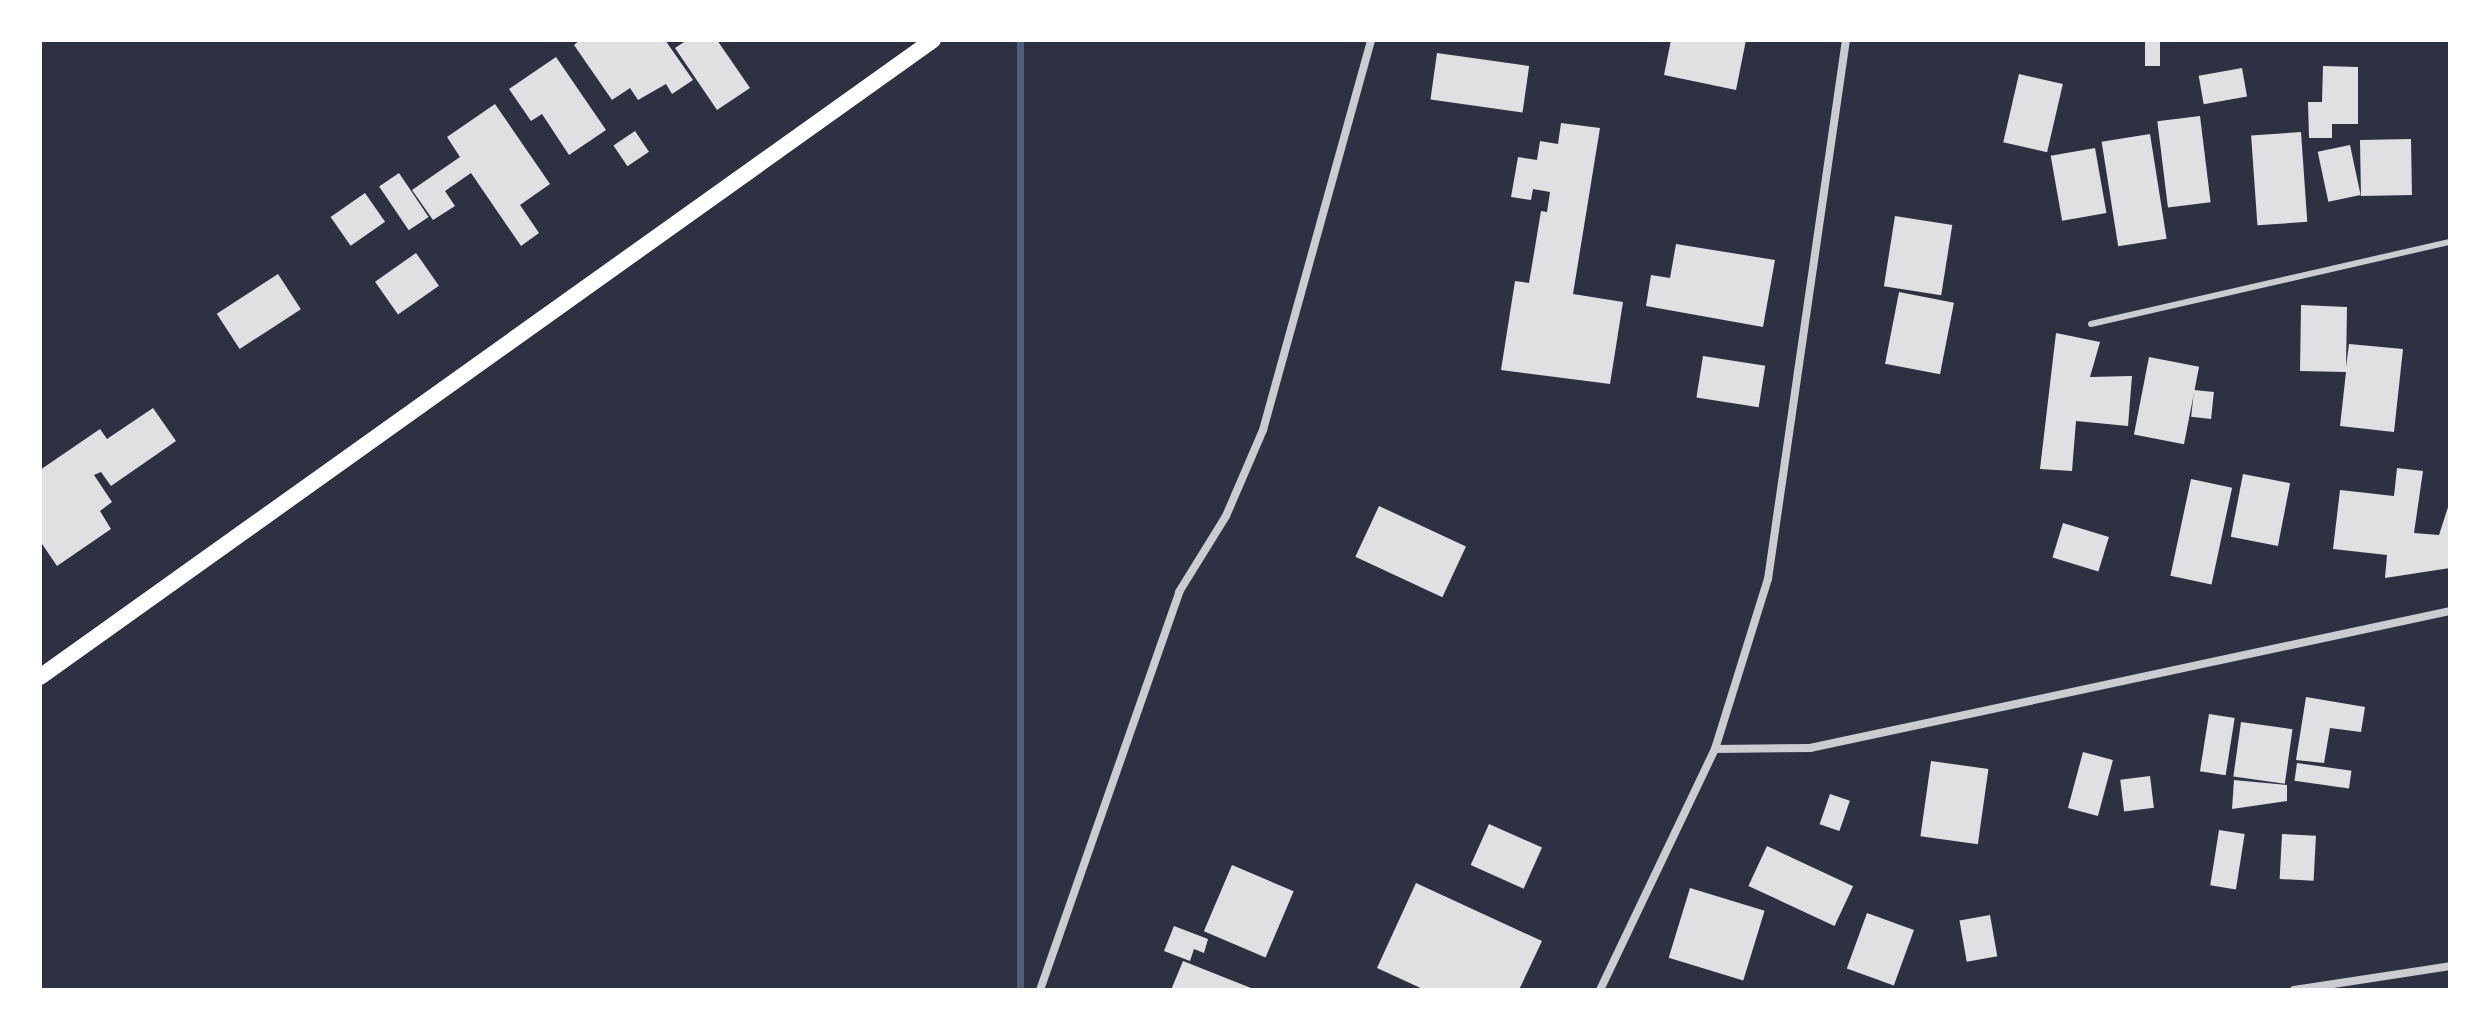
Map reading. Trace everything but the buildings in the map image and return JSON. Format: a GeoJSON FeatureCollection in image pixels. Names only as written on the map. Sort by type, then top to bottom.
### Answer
{"type":"FeatureCollection","features":[{"type":"Feature","properties":{"kind":"main road"},"geometry":{"type":"LineString","coordinates":[[40,677],[933,40]]}},
{"type":"Feature","properties":{"kind":"street"},"geometry":{"type":"LineString","coordinates":[[1040,990],[1179,592],[1226,516],[1263,430],[1371,40]]}},
{"type":"Feature","properties":{"kind":"street"},"geometry":{"type":"LineString","coordinates":[[1600,990],[1715,749],[1768,579],[1846,40]]}},
{"type":"Feature","properties":{"kind":"street"},"geometry":{"type":"LineString","coordinates":[[1715,749],[1810,748],[2450,611]]}},
{"type":"Feature","properties":{"kind":"street"},"geometry":{"type":"LineString","coordinates":[[2294,990],[2450,966]]}},
{"type":"Feature","properties":{"kind":"lane"},"geometry":{"type":"LineString","coordinates":[[2091,324],[2450,242]]}},
{"type":"Feature","properties":{"kind":"water"},"geometry":{"type":"Polygon","coordinates":[[[1017,40],[1024,40],[1024,990],[1017,990],[1017,40]]]}}]}
